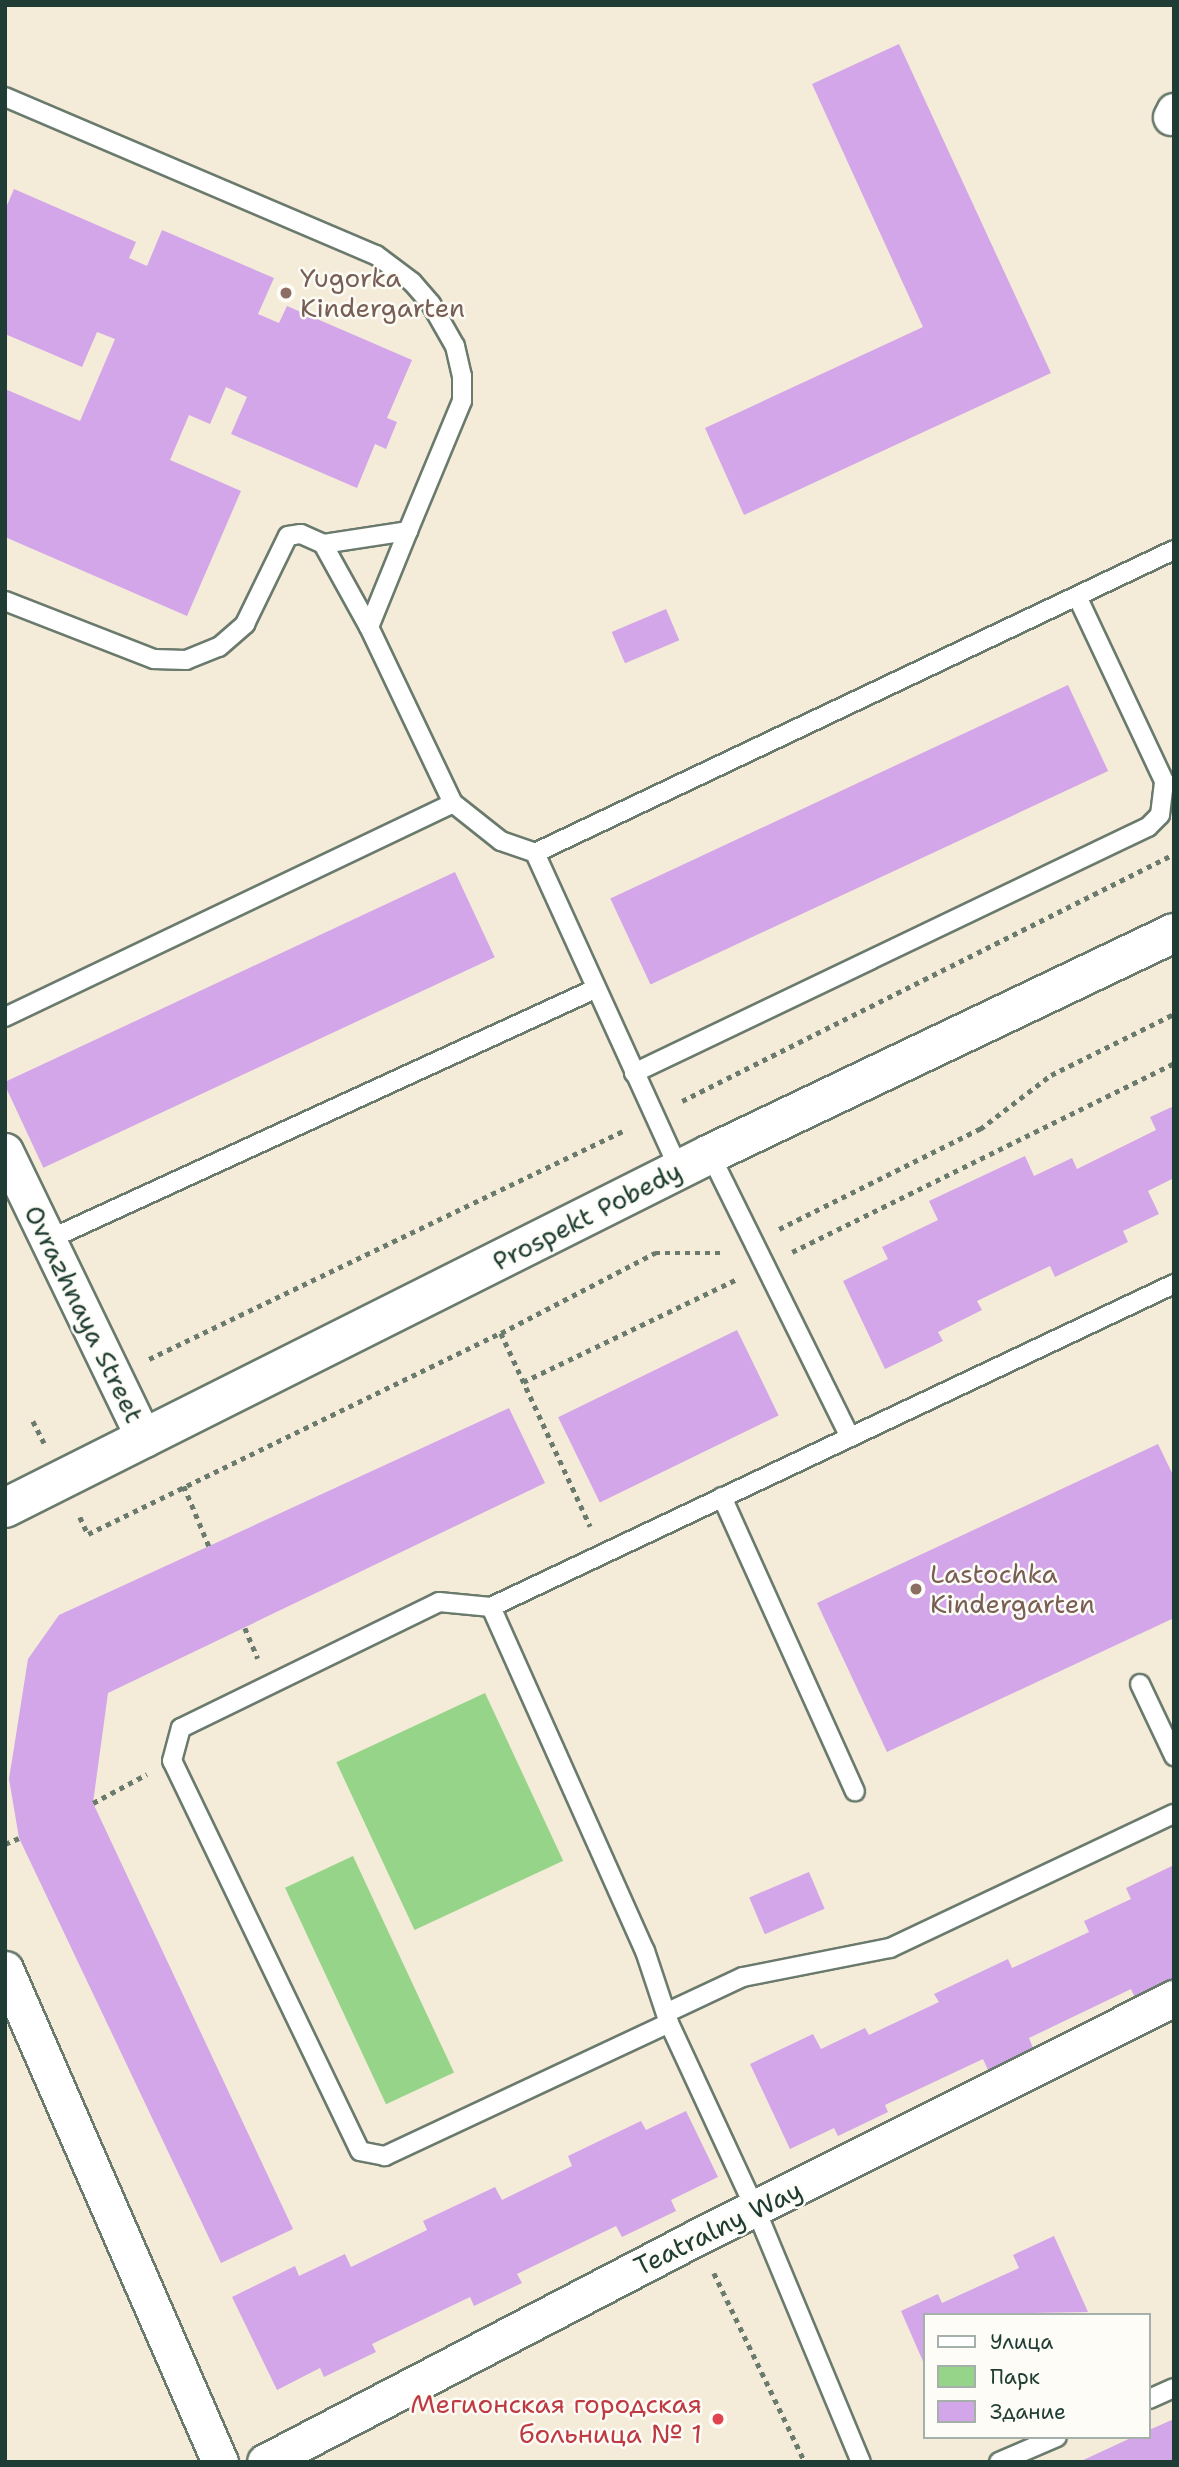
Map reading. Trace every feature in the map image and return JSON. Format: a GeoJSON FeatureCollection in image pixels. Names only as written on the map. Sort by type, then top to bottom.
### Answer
{"type":"FeatureCollection","features":[{"type":"Feature","properties":{"kind":"street","name":"Prospekt Pobedy"},"geometry":{"type":"LineString","coordinates":[[5,1507],[695,1161],[1174,933]]}},
{"type":"Feature","properties":{"kind":"street","name":"Ovrazhnaya Street"},"geometry":{"type":"LineString","coordinates":[[5,1151],[144,1439]]}},
{"type":"Feature","properties":{"kind":"street"},"geometry":{"type":"LineString","coordinates":[[5,1969],[220,2462]]}},
{"type":"Feature","properties":{"kind":"street","name":"Teatralny Way"},"geometry":{"type":"LineString","coordinates":[[265,2462],[697,2237],[756,2210],[1174,1998]]}},
{"type":"Feature","properties":{"kind":"lane"},"geometry":{"type":"LineString","coordinates":[[5,97],[376,256],[412,282],[445,325],[462,376],[462,401],[369,627]]}},
{"type":"Feature","properties":{"kind":"lane"},"geometry":{"type":"LineString","coordinates":[[5,601],[154,659],[186,660],[219,648],[245,624],[288,536],[300,534],[323,544],[408,531]]}},
{"type":"Feature","properties":{"kind":"lane"},"geometry":{"type":"LineString","coordinates":[[323,544],[369,627],[453,803],[501,841],[535,853],[1078,598],[1174,550]]}},
{"type":"Feature","properties":{"kind":"lane"},"geometry":{"type":"LineString","coordinates":[[634,1073],[1149,827],[1160,815],[1164,781],[1078,598]]}},
{"type":"Feature","properties":{"kind":"lane"},"geometry":{"type":"LineString","coordinates":[[5,1017],[453,803]]}},
{"type":"Feature","properties":{"kind":"lane"},"geometry":{"type":"LineString","coordinates":[[535,853],[634,1073],[755,1241],[850,1437]]}},
{"type":"Feature","properties":{"kind":"lane"},"geometry":{"type":"LineString","coordinates":[[48,1240],[595,989]]}},
{"type":"Feature","properties":{"kind":"lane"},"geometry":{"type":"LineString","coordinates":[[1174,1284],[491,1607],[439,1602],[269,1681],[181,1728],[172,1761],[360,2151],[385,2155],[668,2018],[743,1977],[890,1948],[1174,1814]]}},
{"type":"Feature","properties":{"kind":"lane"},"geometry":{"type":"LineString","coordinates":[[722,1497],[855,1791]]}},
{"type":"Feature","properties":{"kind":"lane"},"geometry":{"type":"LineString","coordinates":[[491,1607],[645,1951],[668,2018],[756,2210],[861,2462]]}},
{"type":"Feature","properties":{"kind":"lane"},"geometry":{"type":"LineString","coordinates":[[1140,1684],[1174,1756]]}},
{"type":"Feature","properties":{"kind":"lane"},"geometry":{"type":"LineString","coordinates":[[1151,2398],[1174,2388]]}},
{"type":"Feature","properties":{"kind":"lane"},"geometry":{"type":"LineString","coordinates":[[999,2462],[1053,2439]]}},
{"type":"Feature","properties":{"kind":"path"},"geometry":{"type":"LineString","coordinates":[[33,1421],[88,1534],[501,1333],[655,1253],[726,1253],[755,1241],[980,1129],[1051,1075],[1174,1014]]}},
{"type":"Feature","properties":{"kind":"path"},"geometry":{"type":"LineString","coordinates":[[523,1382],[767,1265],[1174,1062]]}},
{"type":"Feature","properties":{"kind":"path"},"geometry":{"type":"LineString","coordinates":[[501,1333],[603,1553]]}},
{"type":"Feature","properties":{"kind":"path"},"geometry":{"type":"LineString","coordinates":[[184,1485],[209,1546]]}},
{"type":"Feature","properties":{"kind":"path"},"geometry":{"type":"LineString","coordinates":[[93,1803],[172,1761]]}},
{"type":"Feature","properties":{"kind":"path"},"geometry":{"type":"LineString","coordinates":[[5,1844],[19,1838]]}},
{"type":"Feature","properties":{"kind":"path"},"geometry":{"type":"LineString","coordinates":[[697,2237],[805,2462]]}},
{"type":"Feature","properties":{"kind":"green space"},"geometry":{"type":"Polygon","coordinates":[[[485,1693],[563,1861],[415,1930],[336,1762],[485,1693]]]}},
{"type":"Feature","properties":{"kind":"green space"},"geometry":{"type":"Polygon","coordinates":[[[353,1856],[454,2073],[386,2104],[285,1888],[353,1856]]]}},
{"type":"Feature","properties":{"kind":"building"},"geometry":{"type":"Polygon","coordinates":[[[899,44],[1051,373],[744,515],[705,428],[923,327],[812,84],[899,44]]]}},
{"type":"Feature","properties":{"kind":"building"},"geometry":{"type":"Polygon","coordinates":[[[14,189],[136,242],[129,258],[147,266],[162,230],[274,278],[258,314],[279,323],[287,306],[412,360],[387,418],[397,422],[386,449],[375,444],[357,488],[231,434],[247,397],[226,387],[210,424],[189,415],[170,460],[241,491],[187,616],[5,537],[5,389],[80,421],[115,339],[97,332],[82,367],[5,334],[5,210],[14,189]]]}},
{"type":"Feature","properties":{"kind":"building"},"geometry":{"type":"Polygon","coordinates":[[[666,609],[679,640],[625,663],[612,632],[666,609]]]}},
{"type":"Feature","properties":{"kind":"building"},"geometry":{"type":"Polygon","coordinates":[[[1068,685],[1108,771],[650,985],[610,898],[1068,685]]]}},
{"type":"Feature","properties":{"kind":"building"},"geometry":{"type":"Polygon","coordinates":[[[455,872],[495,957],[43,1168],[5,1082],[455,872]]]}},
{"type":"Feature","properties":{"kind":"building"},"geometry":{"type":"Polygon","coordinates":[[[1174,1106],[1174,1178],[1148,1191],[1159,1214],[1123,1231],[1128,1242],[1055,1277],[1050,1266],[977,1301],[982,1310],[938,1332],[943,1341],[885,1369],[843,1281],[888,1259],[882,1247],[938,1220],[929,1201],[1025,1156],[1034,1176],[1072,1158],[1077,1169],[1156,1130],[1150,1117],[1174,1106]]]}},
{"type":"Feature","properties":{"kind":"building"},"geometry":{"type":"Polygon","coordinates":[[[737,1330],[779,1415],[600,1503],[558,1417],[737,1330]]]}},
{"type":"Feature","properties":{"kind":"building"},"geometry":{"type":"Polygon","coordinates":[[[509,1408],[545,1483],[108,1693],[93,1803],[293,2229],[221,2263],[19,1838],[9,1779],[28,1659],[59,1615],[509,1408]]]}},
{"type":"Feature","properties":{"kind":"building"},"geometry":{"type":"Polygon","coordinates":[[[1158,1444],[1174,1477],[1174,1618],[887,1752],[817,1603],[1158,1444]]]}},
{"type":"Feature","properties":{"kind":"building"},"geometry":{"type":"Polygon","coordinates":[[[1174,1865],[1174,1984],[1137,2002],[1131,1989],[1029,2038],[1033,2048],[988,2070],[983,2059],[885,2105],[888,2112],[838,2136],[834,2128],[790,2149],[750,2064],[813,2034],[821,2049],[865,2028],[869,2035],[939,2002],[934,1994],[1008,1959],[1012,1968],[1089,1932],[1084,1921],[1131,1899],[1126,1888],[1174,1865]]]}},
{"type":"Feature","properties":{"kind":"building"},"geometry":{"type":"Polygon","coordinates":[[[809,1872],[825,1909],[765,1934],[749,1897],[809,1872]]]}},
{"type":"Feature","properties":{"kind":"building"},"geometry":{"type":"Polygon","coordinates":[[[686,2111],[718,2177],[671,2200],[676,2211],[622,2237],[616,2226],[517,2274],[522,2283],[474,2306],[470,2297],[372,2344],[376,2352],[324,2377],[320,2368],[277,2390],[232,2297],[295,2266],[299,2276],[345,2254],[351,2267],[427,2230],[423,2221],[495,2187],[502,2200],[572,2166],[568,2156],[641,2121],[646,2130],[686,2111]]]}},
{"type":"Feature","properties":{"kind":"building"},"geometry":{"type":"Polygon","coordinates":[[[1054,2236],[1088,2312],[923,2313],[923,2361],[901,2311],[938,2294],[942,2303],[1019,2268],[1013,2255],[1054,2236]]]}},
{"type":"Feature","properties":{"kind":"building"},"geometry":{"type":"Polygon","coordinates":[[[1174,2419],[1174,2462],[1079,2462],[1129,2439],[1151,2439],[1151,2429],[1174,2419]]]}},
{"type":"Feature","properties":{"kind":"place","name":"Yugorka Kindergarten"},"geometry":{"type":"Point","coordinates":[286,293]}},
{"type":"Feature","properties":{"kind":"place","name":"Lastochka Kindergarten"},"geometry":{"type":"Point","coordinates":[916,1589]}},
{"type":"Feature","properties":{"kind":"place","name":"Мегионская городская больница № 1"},"geometry":{"type":"Point","coordinates":[718,2419]}}]}
